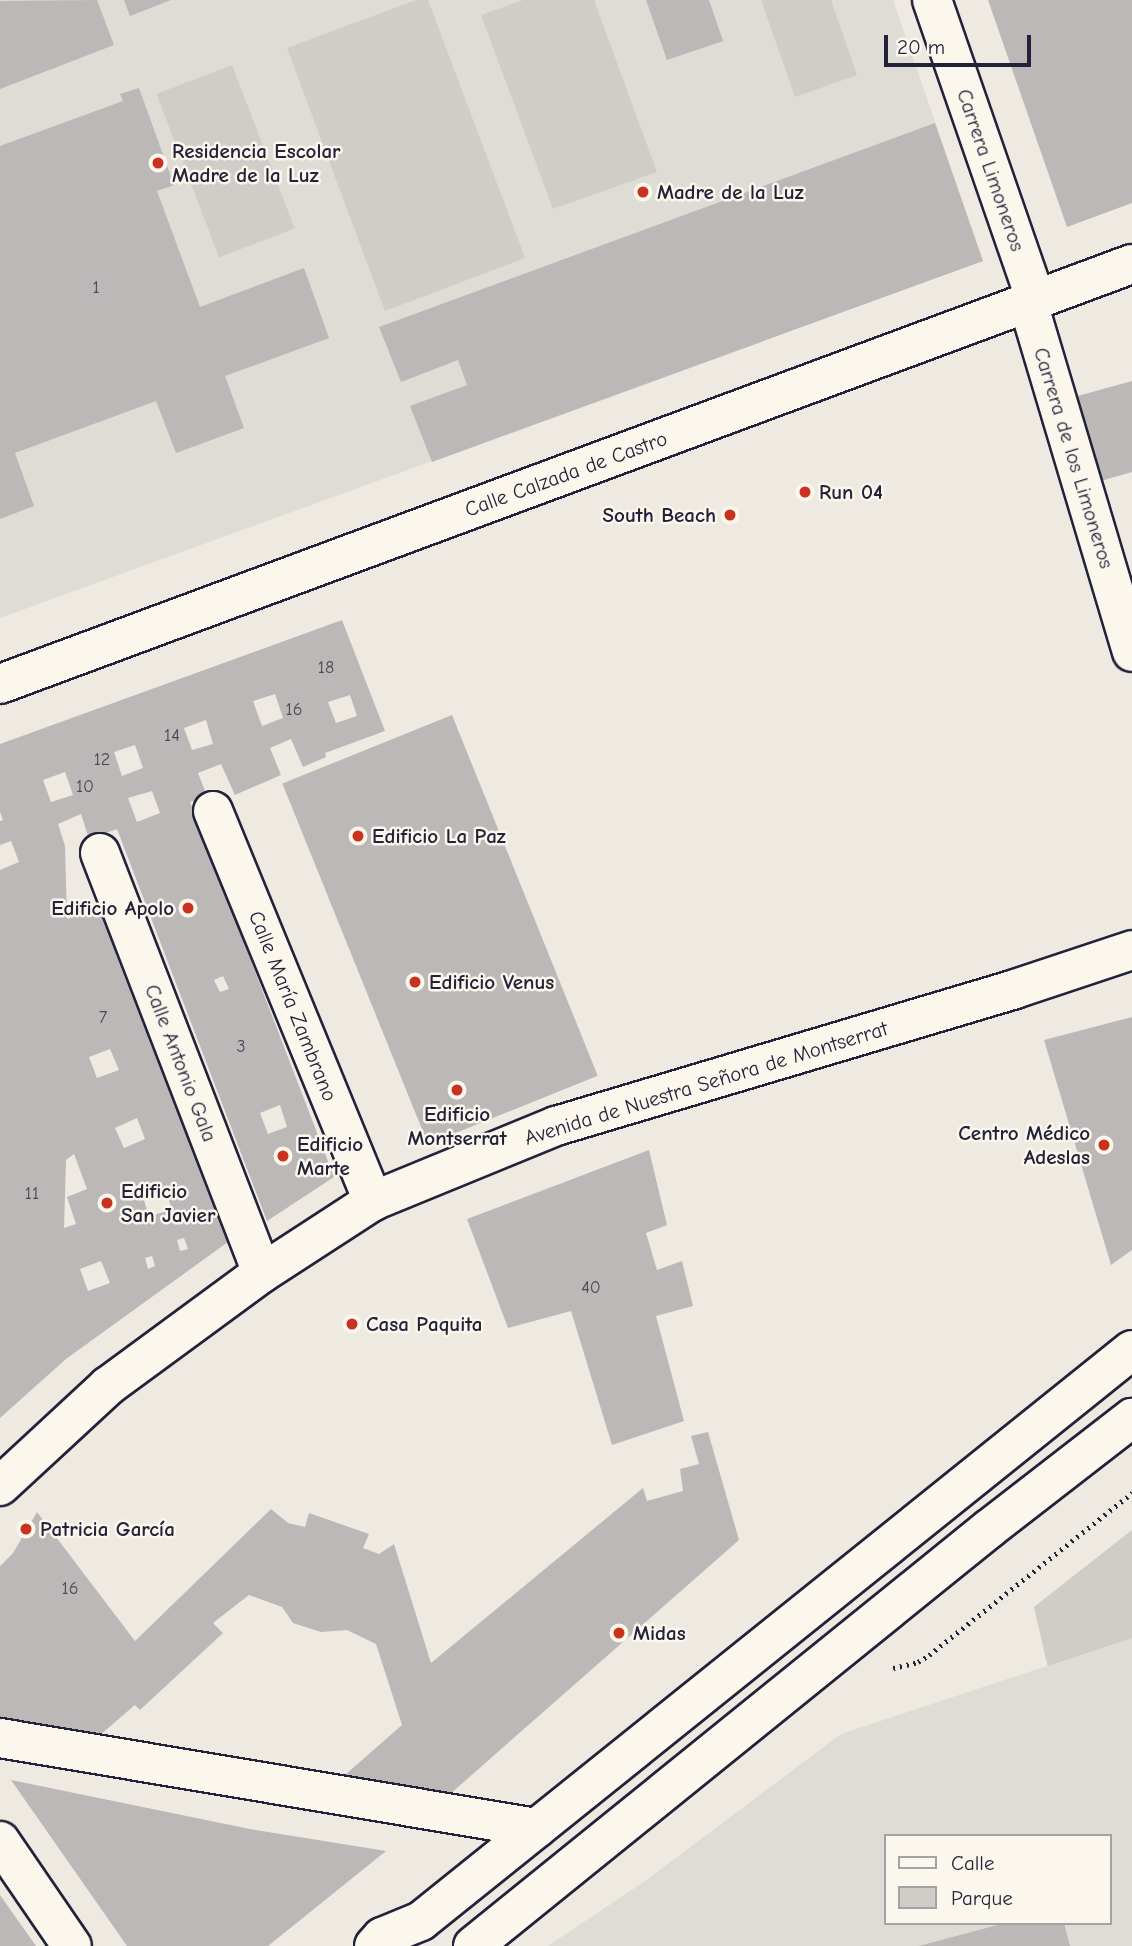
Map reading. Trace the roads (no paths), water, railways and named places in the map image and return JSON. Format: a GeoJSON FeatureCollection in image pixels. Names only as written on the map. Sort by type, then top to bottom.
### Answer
{"type":"FeatureCollection","features":[{"type":"Feature","properties":{"kind":"street","name":"Carrera Limoneros"},"geometry":{"type":"LineString","coordinates":[[932,0],[1032,301]]}},
{"type":"Feature","properties":{"kind":"street","name":"Calle Calzada de Castro"},"geometry":{"type":"LineString","coordinates":[[0,684],[1132,264]]}},
{"type":"Feature","properties":{"kind":"street","name":"Carrera de los Limoneros"},"geometry":{"type":"LineString","coordinates":[[1032,301],[1132,652]]}},
{"type":"Feature","properties":{"kind":"street","name":"Calle María Zambrano"},"geometry":{"type":"LineString","coordinates":[[213,811],[373,1201]]}},
{"type":"Feature","properties":{"kind":"street","name":"Calle Antonio Gala"},"geometry":{"type":"LineString","coordinates":[[100,853],[262,1273]]}},
{"type":"Feature","properties":{"kind":"street","name":"Avenida de Nuestra Señora de Montserrat"},"geometry":{"type":"LineString","coordinates":[[0,1486],[108,1386],[262,1273],[373,1201],[556,1126],[1015,989],[1132,950]]}},
{"type":"Feature","properties":{"kind":"street"},"geometry":{"type":"LineString","coordinates":[[373,1943],[421,1921],[1132,1350]]}},
{"type":"Feature","properties":{"kind":"street"},"geometry":{"type":"LineString","coordinates":[[473,1946],[990,1528],[1132,1418]]}},
{"type":"Feature","properties":{"kind":"street"},"geometry":{"type":"LineString","coordinates":[[0,1738],[536,1828]]}},
{"type":"Feature","properties":{"kind":"street"},"geometry":{"type":"LineString","coordinates":[[0,1840],[72,1946]]}},
{"type":"Feature","properties":{"kind":"place","name":"Residencia Escolar Madre de la Luz"},"geometry":{"type":"Point","coordinates":[158,163]}},
{"type":"Feature","properties":{"kind":"place","name":"Madre de la Luz"},"geometry":{"type":"Point","coordinates":[643,192]}},
{"type":"Feature","properties":{"kind":"place","name":"Run 04"},"geometry":{"type":"Point","coordinates":[805,492]}},
{"type":"Feature","properties":{"kind":"place","name":"South Beach"},"geometry":{"type":"Point","coordinates":[730,515]}},
{"type":"Feature","properties":{"kind":"place","name":"Edificio La Paz"},"geometry":{"type":"Point","coordinates":[358,836]}},
{"type":"Feature","properties":{"kind":"place","name":"Edificio Apolo"},"geometry":{"type":"Point","coordinates":[188,908]}},
{"type":"Feature","properties":{"kind":"place","name":"Edificio Venus"},"geometry":{"type":"Point","coordinates":[415,982]}},
{"type":"Feature","properties":{"kind":"place","name":"Edificio Montserrat"},"geometry":{"type":"Point","coordinates":[457,1090]}},
{"type":"Feature","properties":{"kind":"place","name":"Centro Médico Adeslas"},"geometry":{"type":"Point","coordinates":[1104,1145]}},
{"type":"Feature","properties":{"kind":"place","name":"Edificio Marte"},"geometry":{"type":"Point","coordinates":[283,1156]}},
{"type":"Feature","properties":{"kind":"place","name":"Edificio San Javier"},"geometry":{"type":"Point","coordinates":[107,1203]}},
{"type":"Feature","properties":{"kind":"place","name":"Casa Paquita"},"geometry":{"type":"Point","coordinates":[352,1324]}},
{"type":"Feature","properties":{"kind":"place","name":"Patricia García"},"geometry":{"type":"Point","coordinates":[26,1529]}},
{"type":"Feature","properties":{"kind":"place","name":"Midas"},"geometry":{"type":"Point","coordinates":[619,1633]}}]}
